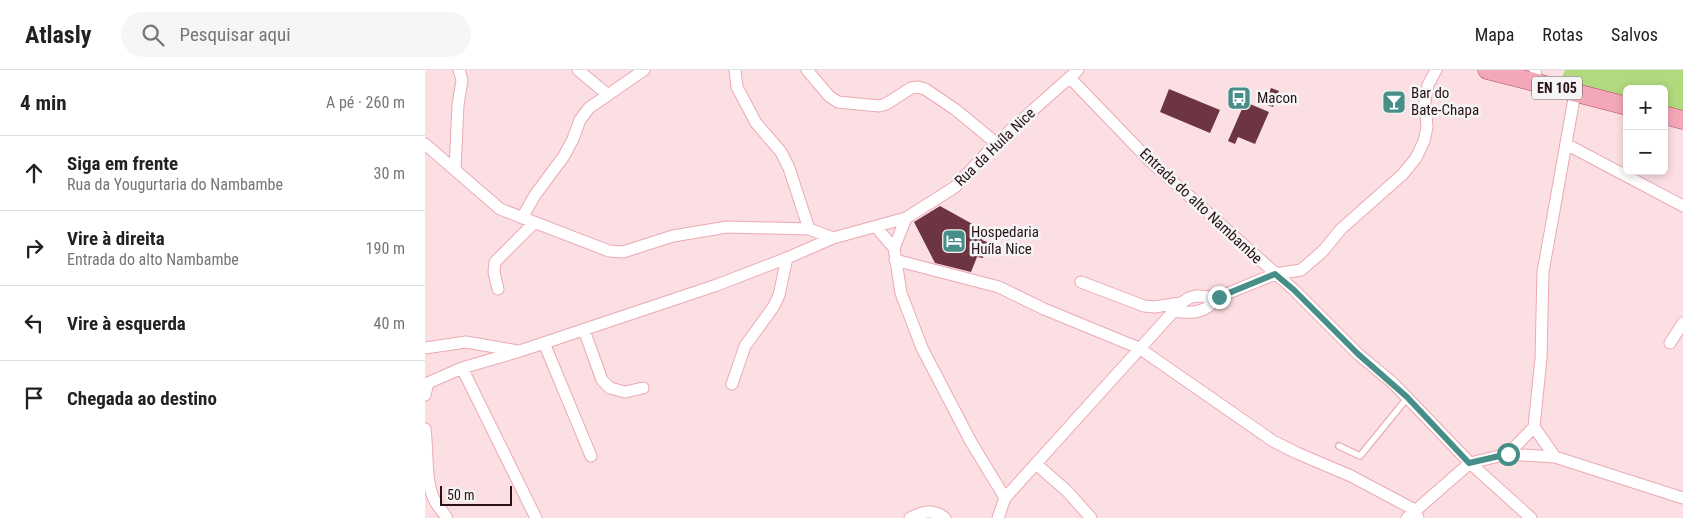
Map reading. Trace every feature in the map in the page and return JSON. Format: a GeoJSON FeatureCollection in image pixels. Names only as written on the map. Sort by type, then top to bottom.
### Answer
{"type":"FeatureCollection","features":[{"type":"Feature","properties":{"kind":"main road","name":"EN 105"},"geometry":{"type":"LineString","coordinates":[[1487,70],[1536,76],[1575,93],[1623,105]]}},
{"type":"Feature","properties":{"kind":"main road"},"geometry":{"type":"LineString","coordinates":[[1668,116],[1683,120]]}},
{"type":"Feature","properties":{"kind":"street"},"geometry":{"type":"LineString","coordinates":[[455,170],[462,80],[459,70]]}},
{"type":"Feature","properties":{"kind":"street"},"geometry":{"type":"LineString","coordinates":[[578,70],[607,94]]}},
{"type":"Feature","properties":{"kind":"street"},"geometry":{"type":"LineString","coordinates":[[522,218],[535,195],[564,156],[580,120],[589,108],[644,70]]}},
{"type":"Feature","properties":{"kind":"street"},"geometry":{"type":"LineString","coordinates":[[735,70],[737,87],[756,122],[781,152],[789,168],[809,229]]}},
{"type":"Feature","properties":{"kind":"street"},"geometry":{"type":"LineString","coordinates":[[807,70],[829,96],[838,102],[879,106],[886,104],[911,88],[925,89],[996,143]]}},
{"type":"Feature","properties":{"kind":"street"},"geometry":{"type":"LineString","coordinates":[[1294,290],[1301,270],[1323,251],[1341,229],[1402,175],[1417,158],[1427,127],[1425,101],[1427,85],[1436,70]]}},
{"type":"Feature","properties":{"kind":"street","name":"Rua da Huíla Nice"},"geometry":{"type":"LineString","coordinates":[[426,381],[717,285],[833,238],[906,218],[955,186],[996,143],[1074,74]]}},
{"type":"Feature","properties":{"kind":"street","name":"Entrada do alto Nambambe"},"geometry":{"type":"LineString","coordinates":[[1074,74],[1150,160],[1294,290],[1358,354],[1407,397],[1469,463],[1531,518]]}},
{"type":"Feature","properties":{"kind":"street"},"geometry":{"type":"LineString","coordinates":[[1508,454],[1534,427],[1541,358],[1543,272],[1575,93]]}},
{"type":"Feature","properties":{"kind":"street"},"geometry":{"type":"LineString","coordinates":[[425,144],[501,209],[609,251],[623,252],[673,236],[727,227],[809,229],[833,238]]}},
{"type":"Feature","properties":{"kind":"street"},"geometry":{"type":"LineString","coordinates":[[1566,144],[1683,206]]}},
{"type":"Feature","properties":{"kind":"street"},"geometry":{"type":"LineString","coordinates":[[894,254],[906,218]]}},
{"type":"Feature","properties":{"kind":"street"},"geometry":{"type":"LineString","coordinates":[[498,289],[494,272],[495,262],[534,222]]}},
{"type":"Feature","properties":{"kind":"street"},"geometry":{"type":"LineString","coordinates":[[876,227],[894,254],[901,294],[922,348],[971,442],[1005,498]]}},
{"type":"Feature","properties":{"kind":"street"},"geometry":{"type":"LineString","coordinates":[[894,254],[999,287],[1044,309],[1139,348],[1273,441],[1297,454],[1351,476],[1413,515],[1469,463],[1508,454],[1555,457],[1683,498]]}},
{"type":"Feature","properties":{"kind":"street"},"geometry":{"type":"LineString","coordinates":[[732,384],[745,346],[774,306],[779,295],[787,258]]}},
{"type":"Feature","properties":{"kind":"street"},"geometry":{"type":"LineString","coordinates":[[1081,282],[1144,306],[1177,307],[1199,312],[1205,310],[1219,297],[1275,274],[1301,270]]}},
{"type":"Feature","properties":{"kind":"street"},"geometry":{"type":"LineString","coordinates":[[998,518],[1005,498],[1177,307],[1189,298],[1196,296],[1219,297]]}},
{"type":"Feature","properties":{"kind":"street"},"geometry":{"type":"LineString","coordinates":[[1670,343],[1683,323]]}},
{"type":"Feature","properties":{"kind":"street"},"geometry":{"type":"LineString","coordinates":[[584,330],[603,380],[610,388],[625,392],[643,388]]}},
{"type":"Feature","properties":{"kind":"street"},"geometry":{"type":"LineString","coordinates":[[425,348],[466,342],[520,351]]}},
{"type":"Feature","properties":{"kind":"street"},"geometry":{"type":"LineString","coordinates":[[544,343],[591,456]]}},
{"type":"Feature","properties":{"kind":"street"},"geometry":{"type":"LineString","coordinates":[[462,368],[536,518]]}},
{"type":"Feature","properties":{"kind":"street"},"geometry":{"type":"LineString","coordinates":[[425,395],[426,381]]}},
{"type":"Feature","properties":{"kind":"street"},"geometry":{"type":"LineString","coordinates":[[1534,427],[1555,457]]}},
{"type":"Feature","properties":{"kind":"street"},"geometry":{"type":"LineString","coordinates":[[425,429],[429,485],[433,499],[447,518]]}},
{"type":"Feature","properties":{"kind":"street"},"geometry":{"type":"LineString","coordinates":[[1036,464],[1067,491],[1091,518]]}},
{"type":"Feature","properties":{"kind":"street"},"geometry":{"type":"LineString","coordinates":[[910,518],[921,512],[931,511],[945,518]]}},
{"type":"Feature","properties":{"kind":"lane"},"geometry":{"type":"LineString","coordinates":[[1339,446],[1360,456],[1407,397]]}},
{"type":"Feature","properties":{"kind":"green space"},"geometry":{"type":"Polygon","coordinates":[[[1565,70],[1683,70],[1683,113],[1668,109],[1668,85],[1623,85],[1623,98],[1560,82],[1565,70]]]}},
{"type":"Feature","properties":{"kind":"building"},"geometry":{"type":"Polygon","coordinates":[[[1271,88],[1279,91],[1273,107],[1265,104],[1271,88]]]}},
{"type":"Feature","properties":{"kind":"building"},"geometry":{"type":"Polygon","coordinates":[[[1169,89],[1220,110],[1210,133],[1160,112],[1169,89]]]}},
{"type":"Feature","properties":{"kind":"building"},"geometry":{"type":"Polygon","coordinates":[[[1245,102],[1269,112],[1255,144],[1238,137],[1235,144],[1228,141],[1245,102]]]}},
{"type":"Feature","properties":{"kind":"building","name":"Hospedaria Huíla Nice"},"geometry":{"type":"Polygon","coordinates":[[[940,206],[985,231],[982,240],[987,242],[983,258],[977,257],[971,272],[935,263],[914,222],[940,206]]]}},
{"type":"Feature","properties":{"kind":"place","name":"Macon"},"geometry":{"type":"Point","coordinates":[1239,98]}},
{"type":"Feature","properties":{"kind":"place","name":"Bar do Bate-Chapa"},"geometry":{"type":"Point","coordinates":[1394,102]}},
{"type":"Feature","properties":{"kind":"place","name":"Hospedaria Huíla Nice"},"geometry":{"type":"Point","coordinates":[954,241]}},
{"type":"Feature","properties":{"kind":"route"},"geometry":{"type":"LineString","coordinates":[[1219,297],[1275,274],[1294,290],[1358,354],[1393,383],[1469,463],[1508,454]]}}]}
